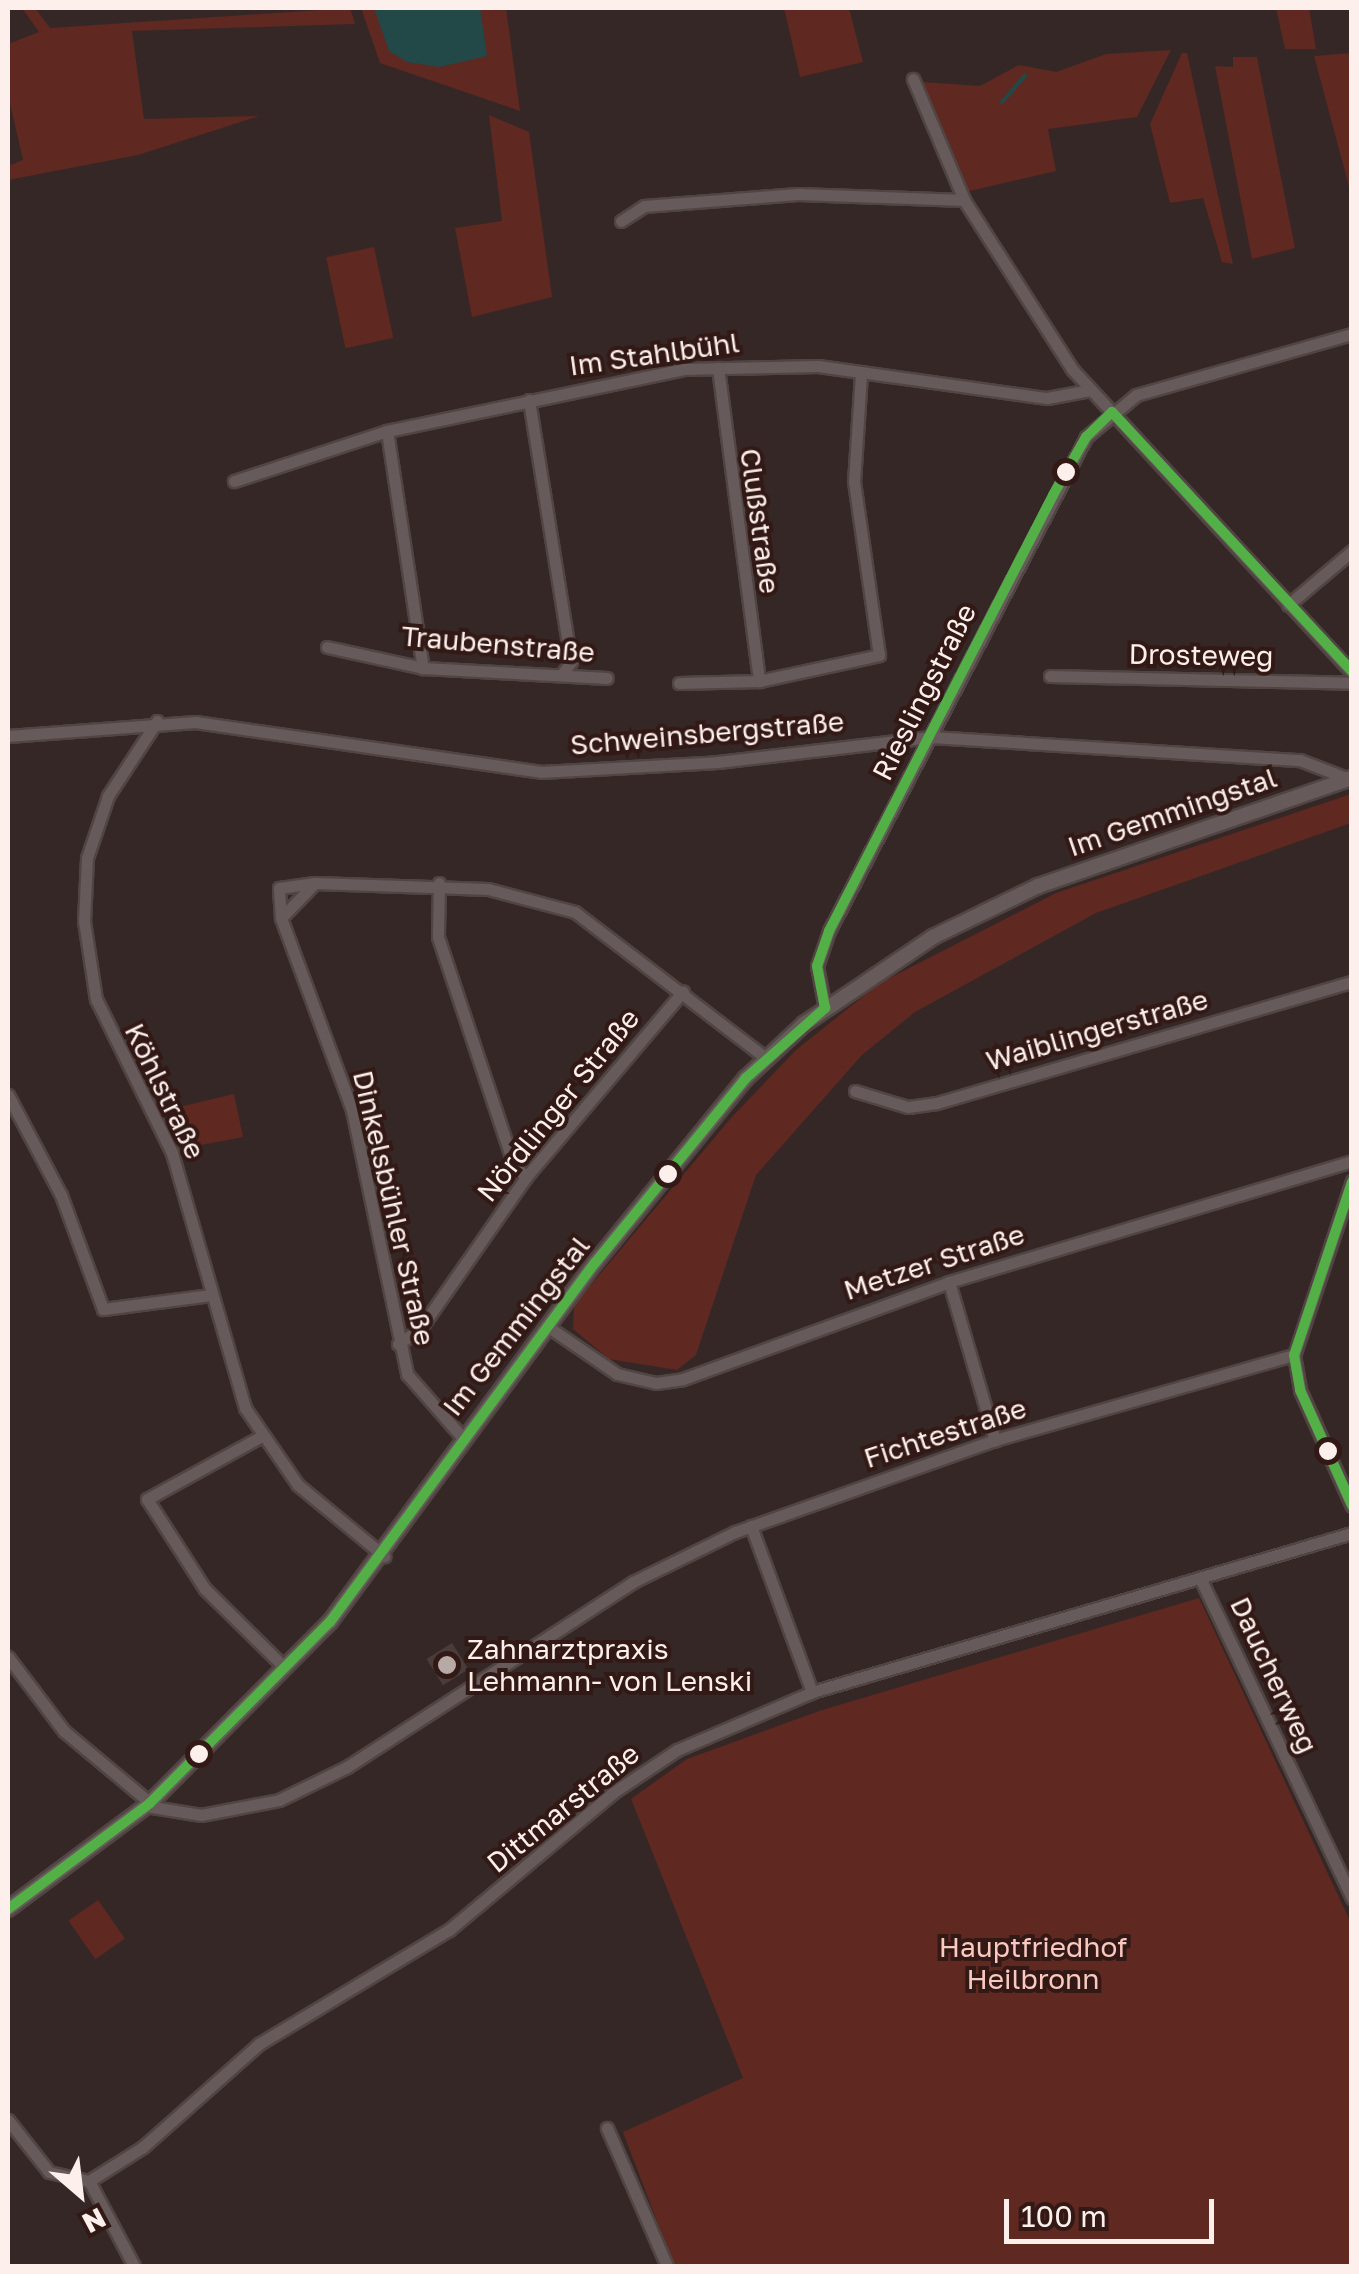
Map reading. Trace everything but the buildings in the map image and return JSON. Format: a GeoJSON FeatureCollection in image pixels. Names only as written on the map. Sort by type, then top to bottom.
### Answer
{"type":"FeatureCollection","features":[{"type":"Feature","properties":{"kind":"street"},"geometry":{"type":"LineString","coordinates":[[913,79],[964,200],[1090,390],[1352,672]]}},
{"type":"Feature","properties":{"kind":"street"},"geometry":{"type":"LineString","coordinates":[[620,221],[644,206],[798,194],[964,200]]}},
{"type":"Feature","properties":{"kind":"street"},"geometry":{"type":"LineString","coordinates":[[1112,412],[1136,395],[1352,334]]}},
{"type":"Feature","properties":{"kind":"street","name":"Im Stahlbühl"},"geometry":{"type":"LineString","coordinates":[[234,481],[387,431],[529,400],[718,368],[791,364],[1047,398],[1090,390]]}},
{"type":"Feature","properties":{"kind":"street","name":"Clußstraße"},"geometry":{"type":"LineString","coordinates":[[718,368],[760,682]]}},
{"type":"Feature","properties":{"kind":"street"},"geometry":{"type":"LineString","coordinates":[[679,683],[760,682],[878,655],[854,482],[860,372]]}},
{"type":"Feature","properties":{"kind":"street"},"geometry":{"type":"LineString","coordinates":[[529,400],[571,662],[562,674]]}},
{"type":"Feature","properties":{"kind":"street","name":"Rieslingstraße"},"geometry":{"type":"LineString","coordinates":[[824,1008],[822,949],[1053,495],[1086,438],[1112,412]]}},
{"type":"Feature","properties":{"kind":"street"},"geometry":{"type":"LineString","coordinates":[[387,431],[422,668]]}},
{"type":"Feature","properties":{"kind":"street"},"geometry":{"type":"LineString","coordinates":[[1288,605],[1352,551]]}},
{"type":"Feature","properties":{"kind":"street","name":"Traubenstraße"},"geometry":{"type":"LineString","coordinates":[[327,647],[422,668],[608,678]]}},
{"type":"Feature","properties":{"kind":"street","name":"Drosteweg"},"geometry":{"type":"LineString","coordinates":[[1050,676],[1352,683]]}},
{"type":"Feature","properties":{"kind":"street","name":"Schweinsbergstraße"},"geometry":{"type":"LineString","coordinates":[[8,736],[157,721],[541,772],[700,764],[931,737],[1313,762],[1350,778]]}},
{"type":"Feature","properties":{"kind":"street","name":"Köhlstraße"},"geometry":{"type":"LineString","coordinates":[[157,721],[108,796],[87,858],[84,921],[96,999],[172,1153],[233,1380],[260,1437],[319,1506],[384,1556]]}},
{"type":"Feature","properties":{"kind":"street","name":"Im Gemmingstal"},"geometry":{"type":"LineString","coordinates":[[8,1909],[148,1805],[285,1668],[384,1556],[462,1437],[546,1326],[766,1058],[824,1008],[933,937],[1038,886],[1350,778]]}},
{"type":"Feature","properties":{"kind":"street","name":"Dinkelsbühler Straße"},"geometry":{"type":"LineString","coordinates":[[439,883],[315,883],[279,888],[282,918],[352,1110],[398,1344],[425,1402],[462,1437]]}},
{"type":"Feature","properties":{"kind":"street"},"geometry":{"type":"LineString","coordinates":[[526,1177],[514,1164],[438,937],[439,883],[575,912],[766,1058]]}},
{"type":"Feature","properties":{"kind":"street","name":"Waiblingerstraße"},"geometry":{"type":"LineString","coordinates":[[855,1091],[908,1106],[937,1103],[1352,982]]}},
{"type":"Feature","properties":{"kind":"street","name":"Nördlinger Straße"},"geometry":{"type":"LineString","coordinates":[[398,1344],[420,1328],[526,1177],[683,991]]}},
{"type":"Feature","properties":{"kind":"street"},"geometry":{"type":"LineString","coordinates":[[8,1096],[61,1196],[103,1310],[211,1295]]}},
{"type":"Feature","properties":{"kind":"street","name":"Metzer Straße"},"geometry":{"type":"LineString","coordinates":[[546,1326],[617,1374],[656,1384],[706,1373],[777,1340],[949,1282],[1352,1161]]}},
{"type":"Feature","properties":{"kind":"street"},"geometry":{"type":"LineString","coordinates":[[1352,1182],[1294,1355],[1300,1390],[1352,1506]]}},
{"type":"Feature","properties":{"kind":"street"},"geometry":{"type":"LineString","coordinates":[[949,1282],[995,1440]]}},
{"type":"Feature","properties":{"kind":"street","name":"Fichtestraße"},"geometry":{"type":"LineString","coordinates":[[148,1805],[177,1815],[225,1813],[315,1784],[633,1582],[751,1526],[995,1440],[1294,1355]]}},
{"type":"Feature","properties":{"kind":"street"},"geometry":{"type":"LineString","coordinates":[[260,1437],[148,1500],[205,1589],[285,1668]]}},
{"type":"Feature","properties":{"kind":"street"},"geometry":{"type":"LineString","coordinates":[[751,1526],[812,1692]]}},
{"type":"Feature","properties":{"kind":"street","name":"Dittmarstraße"},"geometry":{"type":"LineString","coordinates":[[89,2181],[143,2147],[259,2044],[449,1930],[614,1792],[677,1750],[812,1692],[1202,1582],[1352,1533]]}},
{"type":"Feature","properties":{"kind":"street","name":"Daucherweg"},"geometry":{"type":"LineString","coordinates":[[1202,1582],[1352,1898]]}},
{"type":"Feature","properties":{"kind":"street"},"geometry":{"type":"LineString","coordinates":[[8,1657],[64,1731],[148,1805]]}},
{"type":"Feature","properties":{"kind":"street"},"geometry":{"type":"LineString","coordinates":[[8,2120],[49,2172],[89,2181],[134,2266]]}},
{"type":"Feature","properties":{"kind":"street"},"geometry":{"type":"LineString","coordinates":[[607,2128],[666,2266]]}},
{"type":"Feature","properties":{"kind":"green space"},"geometry":{"type":"Polygon","coordinates":[[[22,8],[35,8],[50,28],[350,8],[355,24],[132,31],[144,119],[259,116],[138,155],[8,180],[8,166],[23,160],[8,95],[8,44],[39,32],[22,8]]]}},
{"type":"Feature","properties":{"kind":"green space"},"geometry":{"type":"Polygon","coordinates":[[[361,8],[506,8],[520,111],[380,63],[361,8]]]}},
{"type":"Feature","properties":{"kind":"green space"},"geometry":{"type":"Polygon","coordinates":[[[784,8],[849,8],[863,62],[800,77],[784,8]]]}},
{"type":"Feature","properties":{"kind":"green space"},"geometry":{"type":"Polygon","coordinates":[[[1276,8],[1309,8],[1316,49],[1285,49],[1276,8]]]}},
{"type":"Feature","properties":{"kind":"green space"},"geometry":{"type":"Polygon","coordinates":[[[1171,50],[1137,117],[1048,129],[1056,171],[965,192],[923,82],[980,86],[1019,65],[1056,72],[1106,54],[1171,50]]]}},
{"type":"Feature","properties":{"kind":"green space"},"geometry":{"type":"Polygon","coordinates":[[[1182,53],[1187,53],[1233,264],[1222,262],[1203,198],[1170,203],[1150,124],[1182,53]]]}},
{"type":"Feature","properties":{"kind":"green space"},"geometry":{"type":"Polygon","coordinates":[[[1352,53],[1351,194],[1314,56],[1352,53]]]}},
{"type":"Feature","properties":{"kind":"green space"},"geometry":{"type":"Polygon","coordinates":[[[1233,57],[1257,57],[1295,248],[1252,259],[1215,66],[1233,67],[1233,57]]]}},
{"type":"Feature","properties":{"kind":"green space"},"geometry":{"type":"Polygon","coordinates":[[[489,115],[529,132],[552,297],[472,317],[455,228],[502,221],[489,115]]]}},
{"type":"Feature","properties":{"kind":"green space"},"geometry":{"type":"Polygon","coordinates":[[[374,247],[393,338],[345,348],[326,257],[374,247]]]}},
{"type":"Feature","properties":{"kind":"green space"},"geometry":{"type":"Polygon","coordinates":[[[1351,794],[1351,823],[1096,913],[915,1012],[862,1055],[756,1175],[696,1355],[677,1370],[609,1359],[573,1329],[574,1305],[731,1118],[796,1050],[880,983],[1056,893],[1351,794]]]}},
{"type":"Feature","properties":{"kind":"green space"},"geometry":{"type":"Polygon","coordinates":[[[234,1094],[243,1137],[180,1149],[166,1110],[234,1094]]]}},
{"type":"Feature","properties":{"kind":"green space","name":"Hauptfriedhof Heilbronn"},"geometry":{"type":"Polygon","coordinates":[[[1199,1598],[1351,1923],[1351,2266],[674,2266],[623,2132],[743,2078],[631,1799],[687,1759],[819,1711],[1199,1598]]]}},
{"type":"Feature","properties":{"kind":"green space"},"geometry":{"type":"Polygon","coordinates":[[[98,1900],[125,1939],[95,1959],[69,1921],[98,1900]]]}},
{"type":"Feature","properties":{"kind":"water"},"geometry":{"type":"Polygon","coordinates":[[[374,8],[480,8],[487,56],[439,67],[407,62],[389,51],[374,8]]]}},
{"type":"Feature","properties":{"kind":"waterway"},"geometry":{"type":"LineString","coordinates":[[1002,102],[1025,76]]}},
{"type":"Feature","properties":{"kind":"transit line"},"geometry":{"type":"LineString","coordinates":[[1112,412],[1352,671]]}},
{"type":"Feature","properties":{"kind":"transit line"},"geometry":{"type":"LineString","coordinates":[[825,1008],[817,966],[829,931],[1053,495],[1086,437],[1112,412]]}},
{"type":"Feature","properties":{"kind":"transit line"},"geometry":{"type":"LineString","coordinates":[[8,1909],[150,1803],[330,1622],[595,1263],[746,1078],[825,1008]]}},
{"type":"Feature","properties":{"kind":"transit line"},"geometry":{"type":"LineString","coordinates":[[1352,1182],[1294,1355],[1300,1390],[1352,1505]]}},
{"type":"Feature","properties":{"kind":"place","name":"Zahnarztpraxis Lehmann- von Lenski"},"geometry":{"type":"Point","coordinates":[447,1665]}}]}
